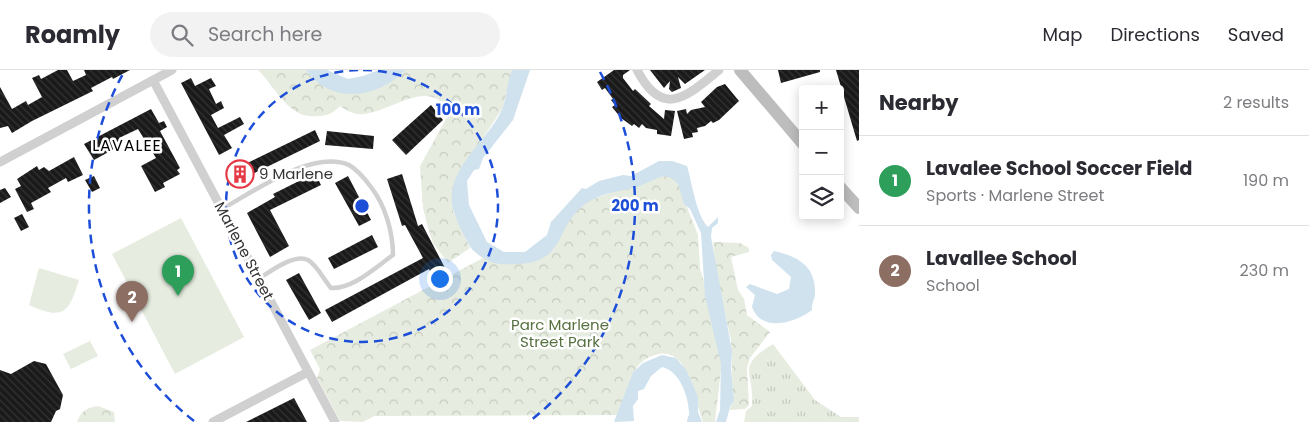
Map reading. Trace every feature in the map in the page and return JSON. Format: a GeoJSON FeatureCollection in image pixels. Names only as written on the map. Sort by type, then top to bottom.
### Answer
{"type":"FeatureCollection","features":[{"type":"Feature","properties":{"kind":"street"},"geometry":{"type":"LineString","coordinates":[[0,162],[172,70]]}},
{"type":"Feature","properties":{"kind":"street"},"geometry":{"type":"LineString","coordinates":[[637,70],[653,92],[668,99],[680,99],[691,94],[719,70]]}},
{"type":"Feature","properties":{"kind":"street"},"geometry":{"type":"LineString","coordinates":[[740,70],[799,139]]}},
{"type":"Feature","properties":{"kind":"street","name":"Marlene Street"},"geometry":{"type":"LineString","coordinates":[[153,80],[335,422]]}},
{"type":"Feature","properties":{"kind":"street"},"geometry":{"type":"LineString","coordinates":[[844,191],[859,208]]}},
{"type":"Feature","properties":{"kind":"street"},"geometry":{"type":"LineString","coordinates":[[213,422],[308,372]]}},
{"type":"Feature","properties":{"kind":"lane"},"geometry":{"type":"LineString","coordinates":[[222,209],[290,172],[318,163],[348,165],[364,177],[379,197],[393,240],[394,255],[372,270],[342,288],[331,288],[308,260],[299,259],[258,279]]}},
{"type":"Feature","properties":{"kind":"green space"},"geometry":{"type":"Polygon","coordinates":[[[258,70],[306,70],[316,81],[328,89],[355,93],[382,86],[405,70],[512,70],[503,108],[470,157],[453,211],[470,248],[448,263],[433,243],[423,208],[420,166],[446,119],[448,111],[440,101],[429,96],[418,96],[368,113],[357,114],[340,106],[332,113],[326,115],[306,116],[290,107],[258,70]]]}},
{"type":"Feature","properties":{"kind":"green space","name":"Parc Marlene Street Park"},"geometry":{"type":"Polygon","coordinates":[[[673,171],[698,235],[700,268],[712,311],[722,361],[715,422],[703,422],[688,374],[677,358],[663,354],[649,357],[636,369],[628,386],[622,415],[374,416],[363,422],[340,421],[317,378],[320,369],[310,350],[485,257],[534,258],[579,204],[673,171]]]}},
{"type":"Feature","properties":{"kind":"green space"},"geometry":{"type":"Polygon","coordinates":[[[181,218],[244,337],[175,374],[112,254],[181,218]]]}},
{"type":"Feature","properties":{"kind":"green space"},"geometry":{"type":"Polygon","coordinates":[[[713,242],[740,243],[749,248],[749,252],[731,257],[738,290],[744,299],[747,315],[770,332],[750,358],[747,368],[749,405],[745,409],[729,410],[733,403],[731,340],[717,280],[713,242]]]}},
{"type":"Feature","properties":{"kind":"green space"},"geometry":{"type":"Polygon","coordinates":[[[39,268],[79,280],[72,300],[68,306],[58,313],[41,310],[29,305],[39,268]]]}},
{"type":"Feature","properties":{"kind":"green space"},"geometry":{"type":"Polygon","coordinates":[[[90,341],[98,356],[71,369],[63,354],[90,341]]]}},
{"type":"Feature","properties":{"kind":"green space"},"geometry":{"type":"Polygon","coordinates":[[[773,344],[815,400],[841,417],[859,417],[859,422],[744,422],[746,411],[752,406],[750,365],[761,352],[773,344]]]}},
{"type":"Feature","properties":{"kind":"green space"},"geometry":{"type":"Polygon","coordinates":[[[98,406],[114,412],[115,422],[77,422],[84,411],[98,406]]]}},
{"type":"Feature","properties":{"kind":"water"},"geometry":{"type":"Polygon","coordinates":[[[306,70],[327,70],[348,79],[379,70],[405,70],[394,80],[382,87],[354,94],[328,89],[316,81],[306,70]]]}},
{"type":"Feature","properties":{"kind":"water"},"geometry":{"type":"Polygon","coordinates":[[[512,70],[530,70],[513,120],[483,158],[479,169],[474,170],[467,181],[469,205],[487,242],[504,252],[525,252],[547,235],[551,222],[582,188],[586,189],[599,181],[623,175],[631,176],[659,161],[672,161],[687,166],[697,207],[704,222],[708,227],[718,217],[718,223],[712,228],[711,237],[732,351],[731,368],[734,401],[730,407],[726,422],[716,422],[720,410],[721,364],[705,296],[701,233],[690,209],[684,204],[678,184],[672,178],[661,177],[640,186],[608,194],[590,201],[577,211],[557,243],[550,252],[540,259],[524,263],[497,264],[482,258],[470,247],[454,212],[452,197],[454,184],[468,158],[502,110],[512,70]]]}},
{"type":"Feature","properties":{"kind":"water"},"geometry":{"type":"Polygon","coordinates":[[[774,251],[803,263],[812,274],[815,291],[812,310],[797,318],[780,323],[763,321],[757,315],[752,307],[755,295],[746,287],[750,284],[777,294],[789,289],[791,277],[772,260],[771,255],[774,251]]]}},
{"type":"Feature","properties":{"kind":"water"},"geometry":{"type":"Polygon","coordinates":[[[662,355],[676,358],[687,371],[698,397],[698,412],[702,422],[687,422],[689,413],[682,385],[674,373],[662,367],[651,376],[644,389],[638,391],[638,399],[633,406],[634,421],[614,422],[633,372],[643,363],[662,355]]]}},
{"type":"Feature","properties":{"kind":"building"},"geometry":{"type":"Polygon","coordinates":[[[58,70],[67,70],[73,81],[86,75],[84,70],[130,70],[91,88],[93,91],[12,133],[8,126],[0,128],[0,87],[12,109],[26,101],[28,105],[42,97],[32,78],[39,75],[41,79],[58,70]]]}},
{"type":"Feature","properties":{"kind":"building"},"geometry":{"type":"Polygon","coordinates":[[[614,70],[630,70],[623,75],[623,78],[633,91],[635,89],[651,104],[649,106],[664,119],[665,110],[675,111],[671,136],[657,134],[657,130],[646,128],[642,124],[639,128],[634,124],[632,126],[621,118],[612,107],[615,105],[611,100],[613,99],[605,88],[602,90],[597,82],[614,70]]]}},
{"type":"Feature","properties":{"kind":"building"},"geometry":{"type":"Polygon","coordinates":[[[650,70],[705,70],[685,84],[678,77],[681,88],[672,92],[669,89],[670,81],[664,88],[650,70]]]}},
{"type":"Feature","properties":{"kind":"building"},"geometry":{"type":"Polygon","coordinates":[[[778,70],[820,70],[820,72],[781,83],[778,70]]]}},
{"type":"Feature","properties":{"kind":"building"},"geometry":{"type":"Polygon","coordinates":[[[836,70],[859,70],[859,140],[857,141],[844,97],[844,85],[840,85],[836,70]]]}},
{"type":"Feature","properties":{"kind":"building"},"geometry":{"type":"Polygon","coordinates":[[[191,78],[195,86],[211,78],[216,86],[209,89],[216,104],[221,101],[224,108],[211,115],[218,128],[240,117],[244,124],[224,135],[232,148],[219,155],[181,83],[191,78]]]}},
{"type":"Feature","properties":{"kind":"building"},"geometry":{"type":"Polygon","coordinates":[[[725,84],[739,101],[719,120],[713,123],[711,121],[705,126],[697,128],[698,132],[692,133],[693,137],[684,139],[677,111],[686,109],[687,114],[691,110],[705,107],[701,102],[717,87],[725,84]]]}},
{"type":"Feature","properties":{"kind":"building"},"geometry":{"type":"Polygon","coordinates":[[[431,105],[443,120],[406,155],[392,140],[431,105]]]}},
{"type":"Feature","properties":{"kind":"building"},"geometry":{"type":"Polygon","coordinates":[[[151,109],[159,123],[164,121],[167,127],[160,131],[180,168],[177,170],[180,174],[163,183],[165,187],[155,192],[141,166],[156,158],[138,129],[119,138],[123,144],[94,160],[84,144],[151,109]]]}},
{"type":"Feature","properties":{"kind":"building"},"geometry":{"type":"Polygon","coordinates":[[[315,130],[320,141],[232,184],[227,173],[315,130]]]}},
{"type":"Feature","properties":{"kind":"building"},"geometry":{"type":"Polygon","coordinates":[[[327,131],[374,136],[373,149],[325,145],[327,131]]]}},
{"type":"Feature","properties":{"kind":"building"},"geometry":{"type":"Polygon","coordinates":[[[74,157],[83,175],[68,182],[66,178],[48,188],[51,192],[31,203],[34,209],[27,212],[15,189],[21,186],[17,179],[37,166],[39,170],[44,167],[49,171],[74,157]]]}},
{"type":"Feature","properties":{"kind":"building"},"geometry":{"type":"Polygon","coordinates":[[[315,173],[321,185],[270,210],[289,246],[270,257],[247,213],[275,197],[273,194],[315,173]]]}},
{"type":"Feature","properties":{"kind":"building"},"geometry":{"type":"Polygon","coordinates":[[[402,174],[418,226],[422,224],[445,268],[432,275],[429,269],[332,322],[325,310],[423,258],[405,225],[402,226],[387,179],[402,174]]]}},
{"type":"Feature","properties":{"kind":"building"},"geometry":{"type":"Polygon","coordinates":[[[94,176],[100,188],[92,192],[85,180],[94,176]]]}},
{"type":"Feature","properties":{"kind":"building"},"geometry":{"type":"Polygon","coordinates":[[[348,176],[371,220],[359,226],[335,183],[348,176]]]}},
{"type":"Feature","properties":{"kind":"building"},"geometry":{"type":"Polygon","coordinates":[[[5,188],[11,197],[0,203],[0,190],[5,188]]]}},
{"type":"Feature","properties":{"kind":"building"},"geometry":{"type":"Polygon","coordinates":[[[22,214],[29,227],[21,231],[14,218],[22,214]]]}},
{"type":"Feature","properties":{"kind":"building"},"geometry":{"type":"Polygon","coordinates":[[[372,235],[378,247],[334,269],[328,258],[372,235]]]}},
{"type":"Feature","properties":{"kind":"building"},"geometry":{"type":"Polygon","coordinates":[[[299,273],[321,313],[309,320],[286,280],[299,273]]]}},
{"type":"Feature","properties":{"kind":"building"},"geometry":{"type":"Polygon","coordinates":[[[34,361],[46,364],[63,395],[60,409],[56,411],[51,422],[0,422],[0,370],[11,374],[34,361]]]}},
{"type":"Feature","properties":{"kind":"building"},"geometry":{"type":"Polygon","coordinates":[[[294,398],[307,422],[246,422],[294,398]]]}},
{"type":"Feature","properties":{"kind":"place","name":"9 Marlene"},"geometry":{"type":"Point","coordinates":[240,174]}},
{"type":"Feature","properties":{"kind":"place","name":"Lavalee School Soccer Field"},"geometry":{"type":"Point","coordinates":[178,296]}},
{"type":"Feature","properties":{"kind":"place","name":"Lavallee School"},"geometry":{"type":"Point","coordinates":[132,322]}},
{"type":"Feature","properties":{"kind":"district","name":"LAVALEE"},"geometry":{"type":"Point","coordinates":[127,145]}}]}
